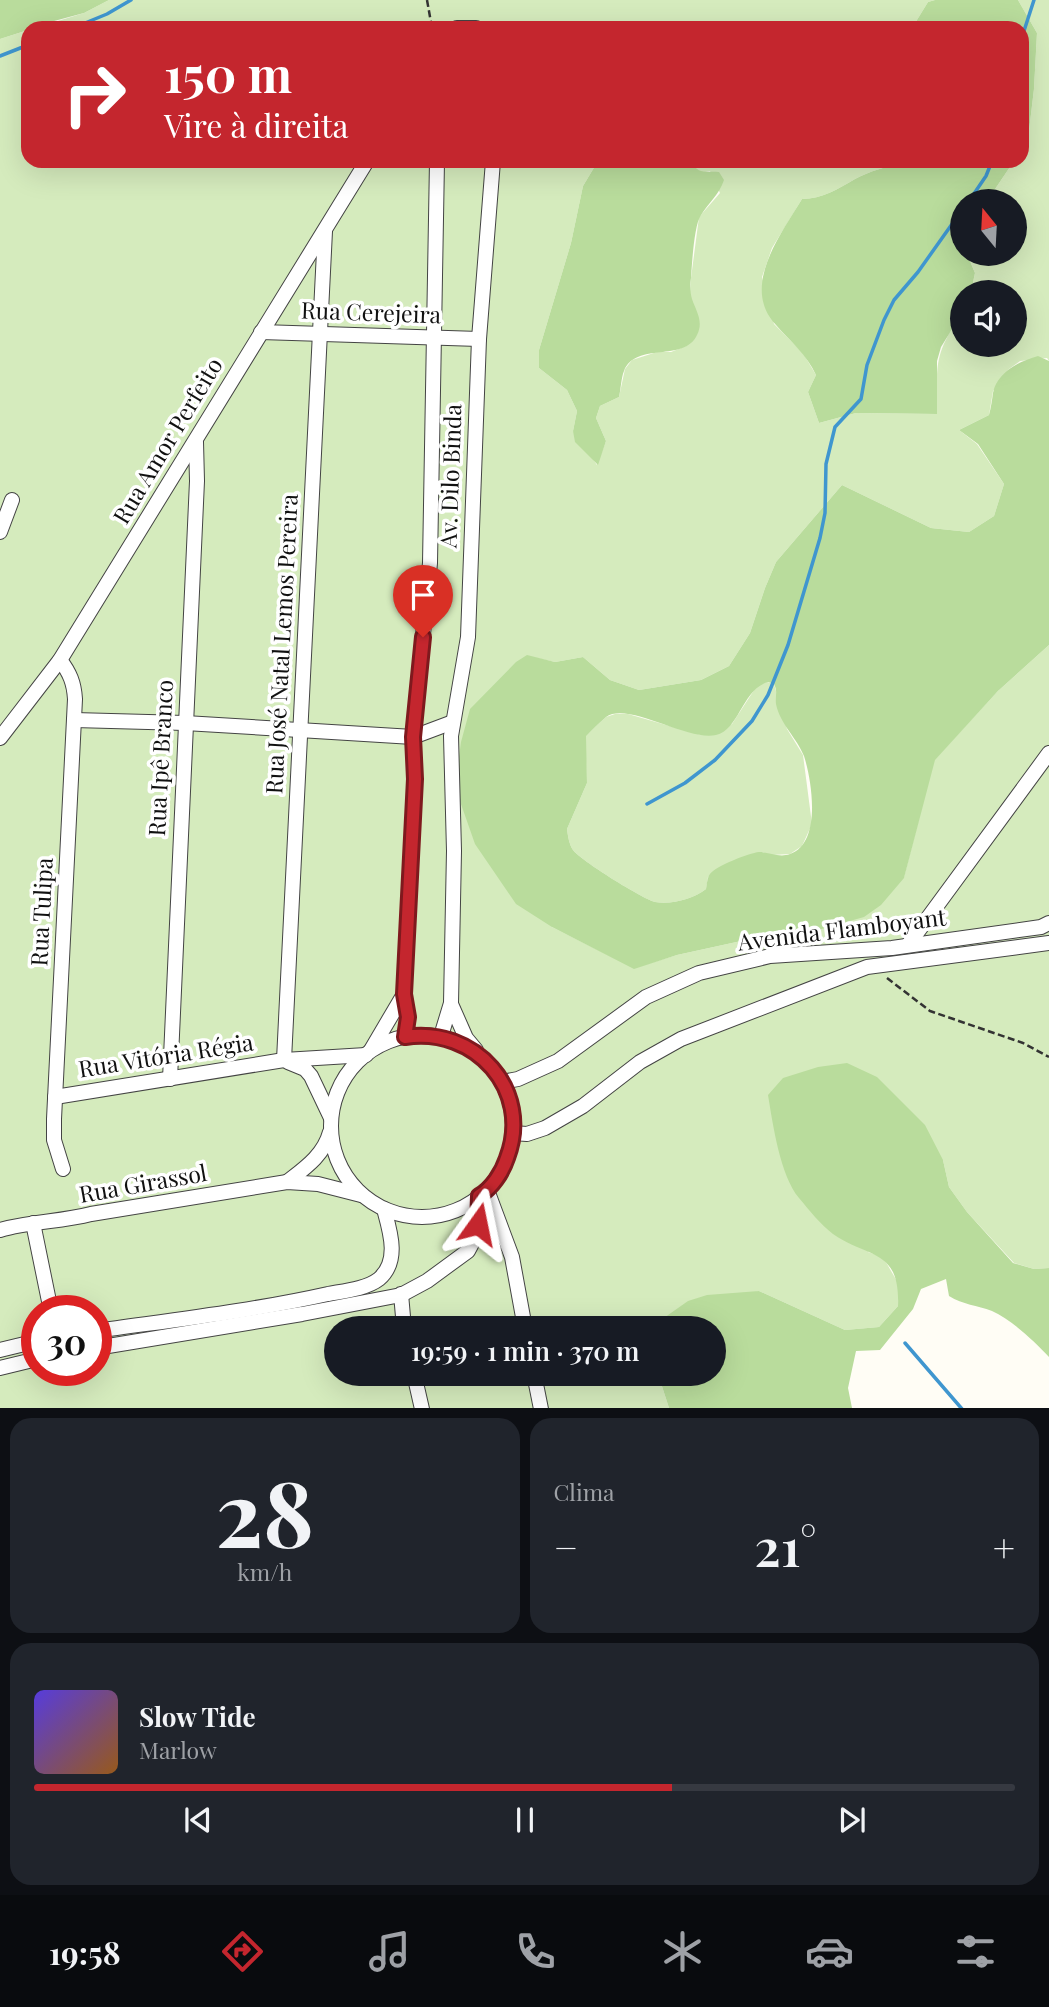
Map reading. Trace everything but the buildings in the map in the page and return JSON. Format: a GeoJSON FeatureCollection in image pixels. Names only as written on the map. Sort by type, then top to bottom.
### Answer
{"type":"FeatureCollection","features":[{"type":"Feature","properties":{"kind":"street","name":"Rua Amor Perfeito"},"geometry":{"type":"LineString","coordinates":[[0,738],[60,660],[363,168]]}},
{"type":"Feature","properties":{"kind":"street","name":"Av. Dilo Binda"},"geometry":{"type":"LineString","coordinates":[[405,1037],[408,1017],[404,994],[415,779],[413,737],[430,563],[437,168]]}},
{"type":"Feature","properties":{"kind":"street","name":"Av. Dilo Binda"},"geometry":{"type":"LineString","coordinates":[[451,1003],[453,722],[468,638],[478,339],[493,168]]}},
{"type":"Feature","properties":{"kind":"street","name":"Rua José Natal Lemos Pereira"},"geometry":{"type":"LineString","coordinates":[[284,1060],[326,231]]}},
{"type":"Feature","properties":{"kind":"street","name":"Rua Cerejeira"},"geometry":{"type":"LineString","coordinates":[[261,332],[478,339]]}},
{"type":"Feature","properties":{"kind":"street","name":"Rua Ipê Branco"},"geometry":{"type":"LineString","coordinates":[[170,1079],[197,481],[196,440]]}},
{"type":"Feature","properties":{"kind":"street"},"geometry":{"type":"LineString","coordinates":[[0,532],[12,500]]}},
{"type":"Feature","properties":{"kind":"street","name":"Rua Tulipa"},"geometry":{"type":"LineString","coordinates":[[60,660],[68,669],[74,684],[54,1140],[63,1168]]}},
{"type":"Feature","properties":{"kind":"street"},"geometry":{"type":"LineString","coordinates":[[74,720],[185,723],[413,737],[453,722]]}},
{"type":"Feature","properties":{"kind":"street"},"geometry":{"type":"LineString","coordinates":[[908,945],[929,920],[1049,753]]}},
{"type":"Feature","properties":{"kind":"street"},"geometry":{"type":"LineString","coordinates":[[929,920],[928,932],[937,950]]}},
{"type":"Feature","properties":{"kind":"street","name":"Avenida Flamboyant"},"geometry":{"type":"LineString","coordinates":[[513,1133],[527,1135],[555,1122],[583,1106],[640,1062],[681,1039],[875,966],[1041,928],[1049,923]]}},
{"type":"Feature","properties":{"kind":"street","name":"Avenida Flamboyant"},"geometry":{"type":"LineString","coordinates":[[502,1082],[518,1079],[558,1061],[646,997],[699,973],[770,956],[908,945],[937,950],[1049,943]]}},
{"type":"Feature","properties":{"kind":"street"},"geometry":{"type":"LineString","coordinates":[[287,1182],[326,1145],[340,1087],[347,1075],[368,1053],[404,994]]}},
{"type":"Feature","properties":{"kind":"street"},"geometry":{"type":"LineString","coordinates":[[441,1037],[451,1003]]}},
{"type":"Feature","properties":{"kind":"street"},"geometry":{"type":"LineString","coordinates":[[284,1060],[305,1069],[311,1076],[331,1123],[332,1140],[339,1164],[345,1176],[362,1195],[384,1209],[409,1216],[435,1216],[460,1209],[483,1193],[505,1163],[513,1133],[512,1112],[502,1082],[466,1038],[451,1003]]}},
{"type":"Feature","properties":{"kind":"street"},"geometry":{"type":"LineString","coordinates":[[368,1053],[405,1037],[441,1037],[458,1043],[481,1057]]}},
{"type":"Feature","properties":{"kind":"street","name":"Rua Vitória Régia"},"geometry":{"type":"LineString","coordinates":[[55,1097],[284,1060],[368,1053]]}},
{"type":"Feature","properties":{"kind":"street","name":"Rua Girassol"},"geometry":{"type":"LineString","coordinates":[[3,1229],[287,1182],[318,1185],[362,1195]]}},
{"type":"Feature","properties":{"kind":"street"},"geometry":{"type":"LineString","coordinates":[[112,1345],[302,1314],[401,1294],[442,1271],[468,1251],[475,1238],[483,1193]]}},
{"type":"Feature","properties":{"kind":"street"},"geometry":{"type":"LineString","coordinates":[[483,1193],[512,1257],[523,1316]]}},
{"type":"Feature","properties":{"kind":"street"},"geometry":{"type":"LineString","coordinates":[[112,1329],[300,1300],[363,1286],[379,1278],[391,1261],[392,1242],[384,1209]]}},
{"type":"Feature","properties":{"kind":"street"},"geometry":{"type":"LineString","coordinates":[[33,1223],[48,1295]]}},
{"type":"Feature","properties":{"kind":"street"},"geometry":{"type":"LineString","coordinates":[[401,1294],[403,1316]]}},
{"type":"Feature","properties":{"kind":"street"},"geometry":{"type":"LineString","coordinates":[[0,1350],[21,1344]]}},
{"type":"Feature","properties":{"kind":"street"},"geometry":{"type":"LineString","coordinates":[[0,1368],[21,1363]]}},
{"type":"Feature","properties":{"kind":"street"},"geometry":{"type":"LineString","coordinates":[[417,1386],[422,1408]]}},
{"type":"Feature","properties":{"kind":"street"},"geometry":{"type":"LineString","coordinates":[[536,1386],[541,1408]]}},
{"type":"Feature","properties":{"kind":"path"},"geometry":{"type":"LineString","coordinates":[[427,0],[431,21]]}},
{"type":"Feature","properties":{"kind":"path"},"geometry":{"type":"LineString","coordinates":[[875,966],[930,1011],[1023,1043],[1049,1056]]}},
{"type":"Feature","properties":{"kind":"green space"},"geometry":{"type":"Polygon","coordinates":[[[0,0],[109,0],[84,13],[54,21],[21,21],[21,32],[0,39],[0,0]]]}},
{"type":"Feature","properties":{"kind":"green space"},"geometry":{"type":"Polygon","coordinates":[[[109,0],[935,0],[928,2],[916,21],[58,21],[84,13],[109,0]]]}},
{"type":"Feature","properties":{"kind":"green space"},"geometry":{"type":"Polygon","coordinates":[[[1018,0],[1049,0],[1049,361],[1047,358],[1020,361],[1009,369],[993,391],[989,415],[959,430],[977,444],[1004,484],[994,516],[969,532],[931,528],[842,485],[776,562],[750,633],[729,666],[701,680],[639,690],[610,680],[583,657],[555,662],[527,656],[552,927],[634,968],[677,955],[768,935],[793,937],[904,877],[934,760],[998,691],[1049,645],[1049,1268],[1034,1269],[1014,1263],[967,1212],[949,1187],[943,1160],[868,1252],[883,1257],[898,1283],[898,1306],[879,1327],[845,1330],[759,1291],[675,1316],[324,1316],[324,1386],[662,1386],[669,1408],[0,1408],[0,39],[21,32],[21,168],[594,168],[583,186],[571,243],[539,350],[539,368],[567,390],[577,411],[573,431],[597,465],[606,441],[596,418],[600,406],[619,397],[625,369],[632,360],[686,346],[699,217],[720,193],[710,171],[701,173],[694,168],[884,168],[823,195],[802,199],[772,248],[762,277],[774,324],[803,353],[816,375],[808,392],[819,423],[856,413],[937,414],[939,361],[950,333],[950,357],[1027,357],[1027,280],[974,280],[975,273],[972,266],[1027,266],[1027,189],[995,189],[1009,168],[1029,168],[1029,131],[1037,33],[1018,0]]]}},
{"type":"Feature","properties":{"kind":"green space"},"geometry":{"type":"Polygon","coordinates":[[[1018,0],[1037,33],[1029,131],[1029,21],[916,21],[928,2],[1018,0]]]}},
{"type":"Feature","properties":{"kind":"green space"},"geometry":{"type":"Polygon","coordinates":[[[594,168],[697,168],[706,172],[719,172],[724,180],[701,215],[695,236],[690,288],[700,321],[697,335],[691,343],[682,348],[649,354],[630,362],[623,374],[619,397],[600,406],[596,418],[606,441],[598,465],[575,442],[573,431],[577,411],[567,390],[539,368],[539,350],[571,243],[583,186],[594,168]]]}},
{"type":"Feature","properties":{"kind":"green space"},"geometry":{"type":"Polygon","coordinates":[[[884,168],[1009,168],[995,189],[950,189],[950,266],[972,266],[975,273],[974,280],[950,280],[950,332],[941,347],[937,361],[937,414],[856,413],[819,423],[808,392],[816,375],[766,310],[762,294],[768,261],[802,199],[823,195],[884,168]]]}},
{"type":"Feature","properties":{"kind":"green space"},"geometry":{"type":"Polygon","coordinates":[[[1038,356],[1049,361],[1049,645],[998,691],[935,760],[904,878],[881,905],[864,917],[793,937],[768,935],[677,955],[634,969],[552,927],[516,904],[475,844],[455,787],[461,742],[470,709],[516,662],[527,655],[555,662],[583,657],[610,680],[639,690],[701,680],[729,666],[750,633],[776,562],[842,485],[931,528],[969,532],[994,516],[1004,484],[978,444],[959,430],[989,415],[999,379],[1010,368],[1038,356]],[[768,682],[752,692],[731,725],[716,735],[691,733],[629,714],[616,713],[606,717],[586,736],[587,783],[567,829],[573,850],[626,887],[655,902],[668,903],[701,893],[706,889],[708,877],[713,871],[741,857],[759,852],[786,855],[800,848],[811,825],[810,780],[804,756],[778,711],[774,684],[768,682]]]}},
{"type":"Feature","properties":{"kind":"green space"},"geometry":{"type":"Polygon","coordinates":[[[758,684],[774,684],[787,729],[803,755],[812,824],[802,846],[790,854],[772,855],[761,852],[708,877],[706,889],[701,893],[668,903],[655,902],[638,894],[573,850],[567,829],[587,783],[585,736],[606,717],[628,714],[701,735],[732,724],[758,684]]]}},
{"type":"Feature","properties":{"kind":"green space"},"geometry":{"type":"Polygon","coordinates":[[[847,1063],[877,1077],[925,1125],[943,1160],[949,1187],[967,1212],[1013,1263],[1034,1269],[1049,1268],[1049,1357],[1022,1331],[1000,1315],[949,1296],[946,1279],[921,1289],[913,1309],[880,1350],[856,1351],[848,1388],[852,1408],[669,1408],[662,1386],[726,1386],[726,1316],[667,1316],[688,1301],[707,1295],[759,1291],[845,1330],[879,1327],[898,1306],[894,1274],[888,1264],[833,1234],[820,1222],[792,1188],[782,1163],[768,1095],[783,1078],[818,1067],[847,1063]]]}},
{"type":"Feature","properties":{"kind":"waterway"},"geometry":{"type":"LineString","coordinates":[[90,21],[131,0]]}},
{"type":"Feature","properties":{"kind":"waterway"},"geometry":{"type":"LineString","coordinates":[[1027,21],[1034,0]]}},
{"type":"Feature","properties":{"kind":"waterway"},"geometry":{"type":"LineString","coordinates":[[0,56],[21,48]]}},
{"type":"Feature","properties":{"kind":"waterway"},"geometry":{"type":"LineString","coordinates":[[977,189],[989,168]]}},
{"type":"Feature","properties":{"kind":"waterway"},"geometry":{"type":"LineString","coordinates":[[647,804],[685,783],[715,760],[752,721],[768,695],[788,645],[820,538],[825,513],[826,464],[835,427],[861,399],[867,365],[894,300],[950,227]]}},
{"type":"Feature","properties":{"kind":"waterway"},"geometry":{"type":"LineString","coordinates":[[905,1343],[961,1408]]}},
{"type":"Feature","properties":{"kind":"route"},"geometry":{"type":"LineString","coordinates":[[423,637],[413,737],[415,779],[404,994],[408,1017],[405,1037],[441,1037],[470,1049],[491,1066],[505,1087],[512,1112],[513,1139],[499,1175],[479,1196],[478,1224]]}}]}
